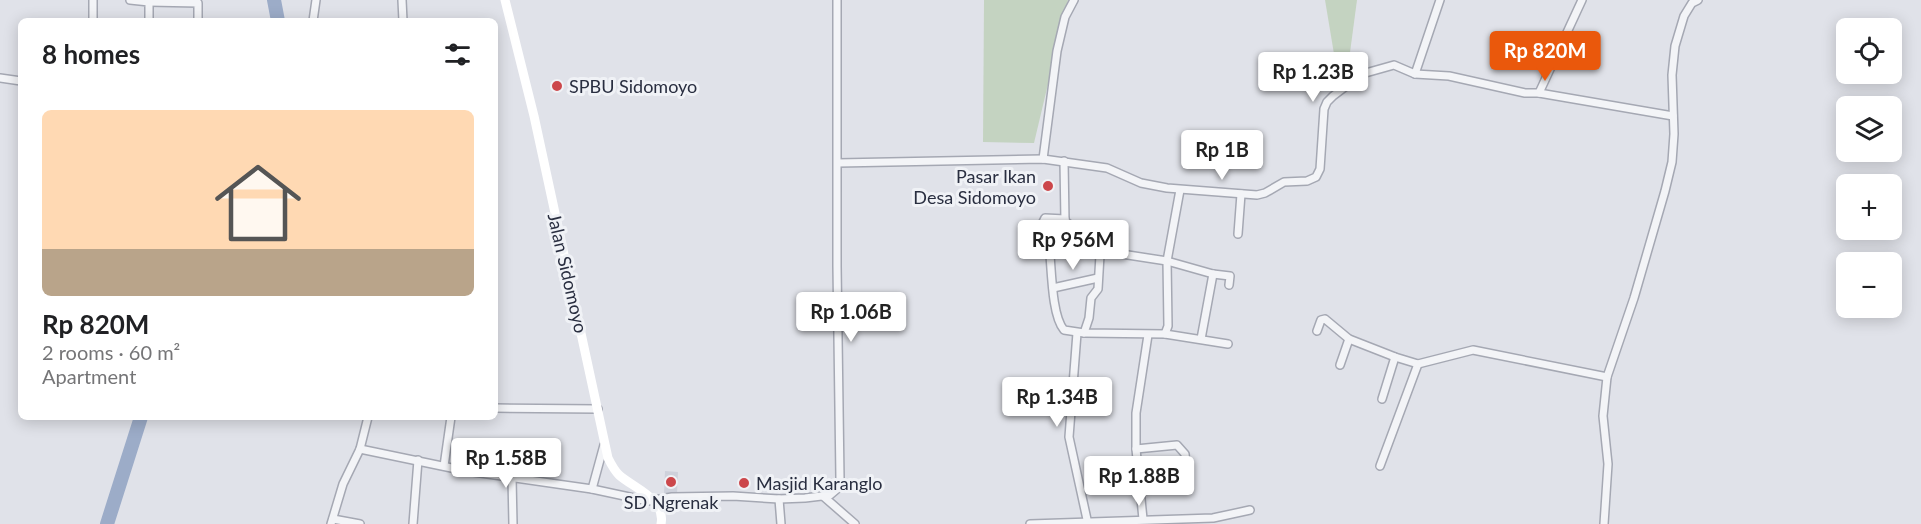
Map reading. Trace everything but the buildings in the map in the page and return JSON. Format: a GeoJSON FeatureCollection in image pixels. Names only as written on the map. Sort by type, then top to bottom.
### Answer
{"type":"FeatureCollection","features":[{"type":"Feature","properties":{"kind":"main road","name":"Jalan Sidomoyo"},"geometry":{"type":"LineString","coordinates":[[505,0],[534,116],[608,458],[617,473],[654,501]]}},
{"type":"Feature","properties":{"kind":"main road"},"geometry":{"type":"LineString","coordinates":[[654,501],[662,511],[661,524]]}},
{"type":"Feature","properties":{"kind":"street"},"geometry":{"type":"LineString","coordinates":[[93,0],[93,18]]}},
{"type":"Feature","properties":{"kind":"street"},"geometry":{"type":"LineString","coordinates":[[130,0],[201,1],[198,18]]}},
{"type":"Feature","properties":{"kind":"street"},"geometry":{"type":"LineString","coordinates":[[314,18],[316,0]]}},
{"type":"Feature","properties":{"kind":"street"},"geometry":{"type":"LineString","coordinates":[[402,0],[403,18]]}},
{"type":"Feature","properties":{"kind":"street"},"geometry":{"type":"LineString","coordinates":[[360,449],[466,471],[592,489],[654,501],[672,497],[733,496],[779,499],[830,495],[837,489],[840,479],[837,0]]}},
{"type":"Feature","properties":{"kind":"street"},"geometry":{"type":"LineString","coordinates":[[1043,159],[1057,51],[1065,17],[1074,0]]}},
{"type":"Feature","properties":{"kind":"street"},"geometry":{"type":"LineString","coordinates":[[1415,74],[1440,0]]}},
{"type":"Feature","properties":{"kind":"street"},"geometry":{"type":"LineString","coordinates":[[1539,93],[1582,0]]}},
{"type":"Feature","properties":{"kind":"street"},"geometry":{"type":"LineString","coordinates":[[1604,524],[1608,464],[1603,416],[1606,377],[1634,298],[1672,162],[1672,75],[1675,46],[1684,16],[1692,1]]}},
{"type":"Feature","properties":{"kind":"street"},"geometry":{"type":"LineString","coordinates":[[149,2],[149,18]]}},
{"type":"Feature","properties":{"kind":"street"},"geometry":{"type":"LineString","coordinates":[[838,164],[1043,159],[1107,168],[1141,183],[1180,190],[1261,195],[1284,182],[1307,181],[1316,177],[1320,169],[1324,110],[1327,102],[1349,82],[1369,71],[1394,65],[1415,74],[1449,76],[1525,93],[1539,93],[1673,116]]}},
{"type":"Feature","properties":{"kind":"street"},"geometry":{"type":"LineString","coordinates":[[0,78],[18,81]]}},
{"type":"Feature","properties":{"kind":"street"},"geometry":{"type":"LineString","coordinates":[[1064,161],[1065,219],[1070,225],[1101,231],[1102,251],[1098,289],[1091,298],[1089,318],[1080,333],[1069,437],[1088,522]]}},
{"type":"Feature","properties":{"kind":"street"},"geometry":{"type":"LineString","coordinates":[[1165,334],[1168,326],[1167,261],[1180,190]]}},
{"type":"Feature","properties":{"kind":"street"},"geometry":{"type":"LineString","coordinates":[[1238,234],[1241,194]]}},
{"type":"Feature","properties":{"kind":"street"},"geometry":{"type":"LineString","coordinates":[[1065,219],[1045,218],[1042,222],[1048,236],[1053,288],[1064,330],[1080,333],[1165,334],[1228,344]]}},
{"type":"Feature","properties":{"kind":"street"},"geometry":{"type":"LineString","coordinates":[[1102,251],[1167,261],[1213,274],[1230,276],[1230,285]]}},
{"type":"Feature","properties":{"kind":"street"},"geometry":{"type":"LineString","coordinates":[[1202,339],[1213,274]]}},
{"type":"Feature","properties":{"kind":"street"},"geometry":{"type":"LineString","coordinates":[[1053,288],[1098,278]]}},
{"type":"Feature","properties":{"kind":"street"},"geometry":{"type":"LineString","coordinates":[[1317,331],[1321,320],[1324,319],[1349,339],[1418,364],[1473,350],[1606,377]]}},
{"type":"Feature","properties":{"kind":"street"},"geometry":{"type":"LineString","coordinates":[[1143,519],[1136,450],[1136,413],[1148,335]]}},
{"type":"Feature","properties":{"kind":"street"},"geometry":{"type":"LineString","coordinates":[[1340,365],[1349,339]]}},
{"type":"Feature","properties":{"kind":"street"},"geometry":{"type":"LineString","coordinates":[[1382,399],[1395,357]]}},
{"type":"Feature","properties":{"kind":"street"},"geometry":{"type":"LineString","coordinates":[[1380,466],[1418,364]]}},
{"type":"Feature","properties":{"kind":"street"},"geometry":{"type":"LineString","coordinates":[[498,408],[598,409]]}},
{"type":"Feature","properties":{"kind":"street"},"geometry":{"type":"LineString","coordinates":[[360,524],[332,521],[343,484],[360,449],[367,420]]}},
{"type":"Feature","properties":{"kind":"street"},"geometry":{"type":"LineString","coordinates":[[444,466],[451,420]]}},
{"type":"Feature","properties":{"kind":"street"},"geometry":{"type":"LineString","coordinates":[[592,489],[604,443]]}},
{"type":"Feature","properties":{"kind":"street"},"geometry":{"type":"LineString","coordinates":[[1136,450],[1177,445],[1185,454],[1188,479]]}},
{"type":"Feature","properties":{"kind":"street"},"geometry":{"type":"LineString","coordinates":[[413,524],[418,460]]}},
{"type":"Feature","properties":{"kind":"street"},"geometry":{"type":"LineString","coordinates":[[513,478],[513,524]]}},
{"type":"Feature","properties":{"kind":"street"},"geometry":{"type":"LineString","coordinates":[[823,496],[855,524]]}},
{"type":"Feature","properties":{"kind":"street"},"geometry":{"type":"LineString","coordinates":[[779,499],[781,524]]}},
{"type":"Feature","properties":{"kind":"street"},"geometry":{"type":"LineString","coordinates":[[1030,524],[1143,519],[1213,521],[1250,510]]}},
{"type":"Feature","properties":{"kind":"shaded area","name":"SD Ngrenak"},"geometry":{"type":"Polygon","coordinates":[[[665,471],[678,472],[677,494],[664,493],[665,471]]]}},
{"type":"Feature","properties":{"kind":"shaded area"},"geometry":{"type":"Polygon","coordinates":[[[812,478],[832,478],[832,491],[812,493],[812,478]]]}},
{"type":"Feature","properties":{"kind":"green space"},"geometry":{"type":"Polygon","coordinates":[[[984,0],[1068,0],[1034,143],[983,142],[984,0]]]}},
{"type":"Feature","properties":{"kind":"green space"},"geometry":{"type":"Polygon","coordinates":[[[1325,0],[1357,0],[1349,60],[1335,60],[1325,0]]]}},
{"type":"Feature","properties":{"kind":"waterway"},"geometry":{"type":"LineString","coordinates":[[274,0],[277,18]]}},
{"type":"Feature","properties":{"kind":"waterway"},"geometry":{"type":"LineString","coordinates":[[107,524],[140,420]]}},
{"type":"Feature","properties":{"kind":"place","name":"SPBU Sidomoyo"},"geometry":{"type":"Point","coordinates":[557,86]}},
{"type":"Feature","properties":{"kind":"place","name":"Pasar Ikan Desa Sidomoyo"},"geometry":{"type":"Point","coordinates":[1048,186]}},
{"type":"Feature","properties":{"kind":"place","name":"SD Ngrenak"},"geometry":{"type":"Point","coordinates":[671,482]}},
{"type":"Feature","properties":{"kind":"place","name":"Masjid Karanglo"},"geometry":{"type":"Point","coordinates":[744,483]}}]}
